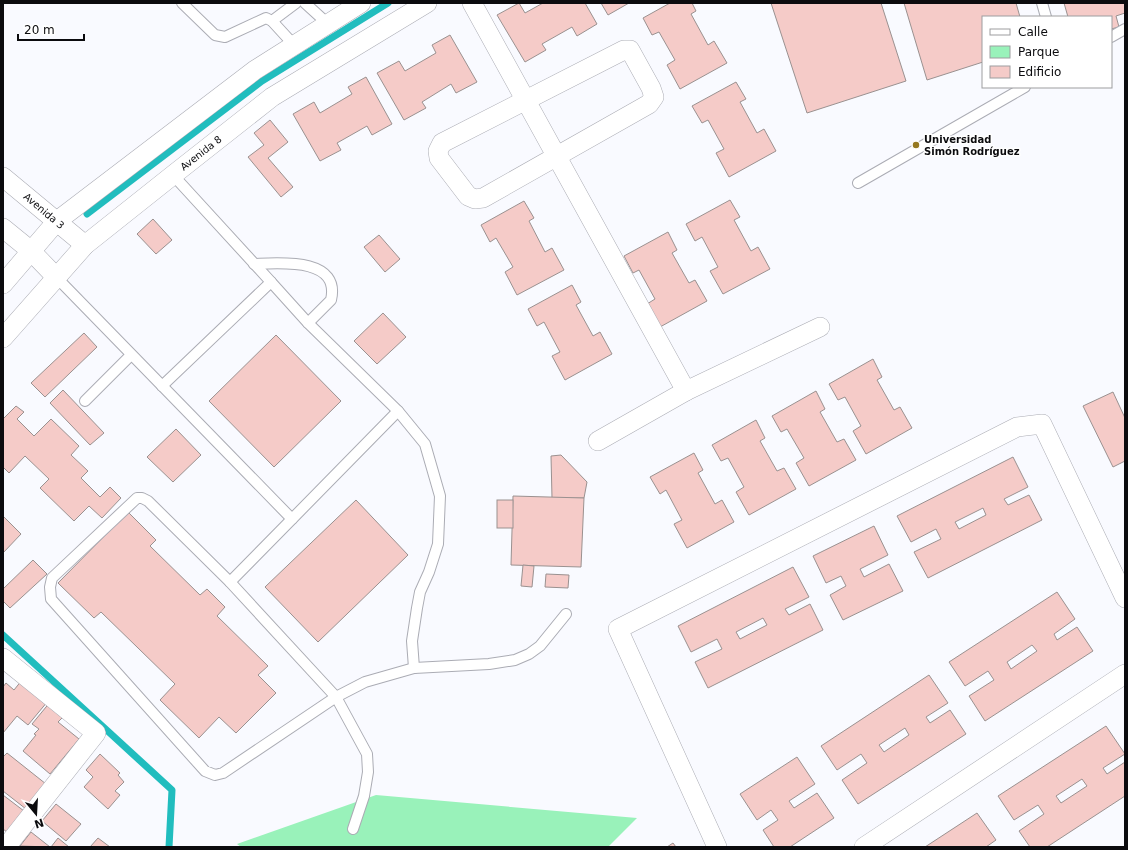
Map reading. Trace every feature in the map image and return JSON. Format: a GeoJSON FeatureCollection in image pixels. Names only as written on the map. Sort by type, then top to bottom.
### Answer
{"type":"FeatureCollection","features":[{"type":"Feature","properties":{"kind":"street"},"geometry":{"type":"LineString","coordinates":[[3,284],[30,250],[57,221],[255,70],[361,3]]}},
{"type":"Feature","properties":{"kind":"street","name":"Avenida 8"},"geometry":{"type":"LineString","coordinates":[[3,338],[85,245],[173,175],[272,97],[427,3]]}},
{"type":"Feature","properties":{"kind":"street"},"geometry":{"type":"LineString","coordinates":[[472,3],[524,100],[686,391]]}},
{"type":"Feature","properties":{"kind":"street"},"geometry":{"type":"LineString","coordinates":[[624,50],[630,50],[651,88],[654,97],[649,104],[483,198],[475,199],[468,196],[439,158],[438,151],[442,143],[524,100],[624,50]]}},
{"type":"Feature","properties":{"kind":"street","name":"Avenida 3"},"geometry":{"type":"LineString","coordinates":[[3,177],[85,245]]}},
{"type":"Feature","properties":{"kind":"street"},"geometry":{"type":"LineString","coordinates":[[3,228],[30,250],[57,278]]}},
{"type":"Feature","properties":{"kind":"street"},"geometry":{"type":"LineString","coordinates":[[598,442],[686,391],[820,327]]}},
{"type":"Feature","properties":{"kind":"street"},"geometry":{"type":"LineString","coordinates":[[717,847],[618,629],[1017,427],[1042,424],[1125,598]]}},
{"type":"Feature","properties":{"kind":"street"},"geometry":{"type":"LineString","coordinates":[[3,658],[96,733],[6,847]]}},
{"type":"Feature","properties":{"kind":"street"},"geometry":{"type":"LineString","coordinates":[[864,847],[1125,674]]}},
{"type":"Feature","properties":{"kind":"lane"},"geometry":{"type":"LineString","coordinates":[[182,3],[215,36],[225,37],[266,18],[272,21],[294,45]]}},
{"type":"Feature","properties":{"kind":"lane"},"geometry":{"type":"LineString","coordinates":[[272,21],[296,3]]}},
{"type":"Feature","properties":{"kind":"lane"},"geometry":{"type":"LineString","coordinates":[[305,3],[328,24]]}},
{"type":"Feature","properties":{"kind":"lane"},"geometry":{"type":"LineString","coordinates":[[1042,3],[1046,16]]}},
{"type":"Feature","properties":{"kind":"lane"},"geometry":{"type":"LineString","coordinates":[[1112,36],[1125,29]]}},
{"type":"Feature","properties":{"kind":"lane"},"geometry":{"type":"LineString","coordinates":[[858,183],[1023,88]]}},
{"type":"Feature","properties":{"kind":"lane"},"geometry":{"type":"LineString","coordinates":[[173,175],[308,323],[398,411],[425,444],[440,496],[438,544],[429,572],[420,592],[412,641],[414,668]]}},
{"type":"Feature","properties":{"kind":"lane"},"geometry":{"type":"LineString","coordinates":[[254,264],[290,262],[309,266],[325,274],[330,283],[331,300],[308,323]]}},
{"type":"Feature","properties":{"kind":"lane"},"geometry":{"type":"LineString","coordinates":[[57,278],[292,520]]}},
{"type":"Feature","properties":{"kind":"lane"},"geometry":{"type":"LineString","coordinates":[[162,386],[270,282]]}},
{"type":"Feature","properties":{"kind":"lane"},"geometry":{"type":"LineString","coordinates":[[84,401],[131,355]]}},
{"type":"Feature","properties":{"kind":"lane"},"geometry":{"type":"LineString","coordinates":[[230,582],[398,411]]}},
{"type":"Feature","properties":{"kind":"lane"},"geometry":{"type":"LineString","coordinates":[[353,829],[364,796],[368,772],[367,754],[336,697],[230,582],[148,501],[142,498],[137,498],[52,578],[50,587],[51,599],[205,771],[215,775],[223,773],[336,697],[366,682],[414,668],[489,664],[515,660],[529,654],[540,646],[566,614]]}},
{"type":"Feature","properties":{"kind":"green space"},"geometry":{"type":"Polygon","coordinates":[[[376,795],[637,818],[608,847],[241,847],[237,844],[376,795]]]}},
{"type":"Feature","properties":{"kind":"building"},"geometry":{"type":"Polygon","coordinates":[[[519,3],[525,13],[543,3],[585,3],[597,24],[577,36],[572,27],[542,44],[546,50],[525,62],[497,15],[519,3]]]}},
{"type":"Feature","properties":{"kind":"building"},"geometry":{"type":"Polygon","coordinates":[[[601,3],[629,3],[608,15],[601,3]]]}},
{"type":"Feature","properties":{"kind":"building"},"geometry":{"type":"Polygon","coordinates":[[[670,3],[692,3],[696,11],[691,14],[708,45],[714,41],[727,63],[680,89],[667,65],[675,60],[659,32],[652,35],[643,18],[670,3]]]}},
{"type":"Feature","properties":{"kind":"building"},"geometry":{"type":"Polygon","coordinates":[[[771,3],[881,3],[906,81],[807,113],[771,3]]]}},
{"type":"Feature","properties":{"kind":"building"},"geometry":{"type":"Polygon","coordinates":[[[904,3],[1016,3],[1020,16],[982,16],[982,62],[927,80],[904,3]]]}},
{"type":"Feature","properties":{"kind":"building"},"geometry":{"type":"Polygon","coordinates":[[[1064,3],[1125,3],[1125,13],[1116,16],[1119,27],[1112,29],[1112,16],[1068,16],[1064,3]]]}},
{"type":"Feature","properties":{"kind":"building"},"geometry":{"type":"Polygon","coordinates":[[[450,35],[477,82],[456,93],[451,84],[422,102],[426,108],[404,120],[377,73],[399,61],[405,71],[436,53],[432,45],[450,35]]]}},
{"type":"Feature","properties":{"kind":"building"},"geometry":{"type":"Polygon","coordinates":[[[366,77],[392,124],[372,135],[367,126],[337,143],[341,150],[320,161],[293,114],[314,102],[320,113],[352,94],[348,87],[366,77]]]}},
{"type":"Feature","properties":{"kind":"building"},"geometry":{"type":"Polygon","coordinates":[[[736,82],[746,99],[740,102],[757,133],[764,129],[776,151],[729,177],[716,153],[724,149],[708,120],[702,123],[692,106],[736,82]]]}},
{"type":"Feature","properties":{"kind":"building"},"geometry":{"type":"Polygon","coordinates":[[[270,120],[288,142],[268,158],[293,187],[281,197],[248,157],[264,145],[254,133],[270,120]]]}},
{"type":"Feature","properties":{"kind":"building"},"geometry":{"type":"Polygon","coordinates":[[[730,200],[740,217],[734,220],[751,251],[758,247],[770,269],[723,294],[710,271],[718,267],[702,237],[695,241],[686,224],[730,200]]]}},
{"type":"Feature","properties":{"kind":"building"},"geometry":{"type":"Polygon","coordinates":[[[524,201],[534,218],[529,221],[545,252],[552,248],[564,270],[517,295],[505,272],[513,267],[496,238],[490,242],[481,225],[524,201]]]}},
{"type":"Feature","properties":{"kind":"building"},"geometry":{"type":"Polygon","coordinates":[[[153,219],[172,240],[156,254],[137,234],[153,219]]]}},
{"type":"Feature","properties":{"kind":"building"},"geometry":{"type":"Polygon","coordinates":[[[668,232],[677,250],[672,253],[689,283],[695,280],[707,301],[660,327],[647,304],[655,299],[639,270],[633,273],[624,256],[668,232]]]}},
{"type":"Feature","properties":{"kind":"building"},"geometry":{"type":"Polygon","coordinates":[[[379,235],[400,259],[385,272],[364,247],[379,235]]]}},
{"type":"Feature","properties":{"kind":"building"},"geometry":{"type":"Polygon","coordinates":[[[572,285],[581,302],[576,305],[593,336],[600,332],[612,354],[565,380],[552,356],[560,352],[544,322],[537,326],[528,309],[572,285]]]}},
{"type":"Feature","properties":{"kind":"building"},"geometry":{"type":"Polygon","coordinates":[[[383,313],[406,337],[377,364],[354,341],[383,313]]]}},
{"type":"Feature","properties":{"kind":"building"},"geometry":{"type":"Polygon","coordinates":[[[84,333],[97,347],[45,397],[31,383],[84,333]]]}},
{"type":"Feature","properties":{"kind":"building"},"geometry":{"type":"Polygon","coordinates":[[[276,335],[341,401],[274,467],[209,401],[276,335]]]}},
{"type":"Feature","properties":{"kind":"building"},"geometry":{"type":"Polygon","coordinates":[[[873,359],[882,377],[877,380],[894,410],[900,407],[912,428],[866,454],[853,431],[861,426],[845,397],[838,400],[829,384],[873,359]]]}},
{"type":"Feature","properties":{"kind":"building"},"geometry":{"type":"Polygon","coordinates":[[[63,390],[104,433],[90,445],[50,403],[63,390]]]}},
{"type":"Feature","properties":{"kind":"building"},"geometry":{"type":"Polygon","coordinates":[[[816,391],[825,409],[820,412],[837,442],[844,439],[856,460],[809,486],[796,463],[804,458],[787,429],[781,432],[772,416],[816,391]]]}},
{"type":"Feature","properties":{"kind":"building"},"geometry":{"type":"Polygon","coordinates":[[[1113,392],[1125,418],[1125,461],[1113,467],[1083,406],[1113,392]]]}},
{"type":"Feature","properties":{"kind":"building"},"geometry":{"type":"Polygon","coordinates":[[[16,406],[24,412],[17,419],[34,436],[51,419],[79,446],[71,455],[88,471],[81,478],[100,497],[110,487],[121,498],[102,518],[89,506],[74,521],[40,488],[49,479],[25,456],[9,473],[3,467],[3,419],[16,406]]]}},
{"type":"Feature","properties":{"kind":"building"},"geometry":{"type":"Polygon","coordinates":[[[756,420],[765,438],[760,441],[777,471],[784,468],[796,489],[749,515],[736,492],[744,487],[728,458],[721,461],[712,445],[756,420]]]}},
{"type":"Feature","properties":{"kind":"building"},"geometry":{"type":"Polygon","coordinates":[[[176,429],[201,455],[173,482],[147,457],[176,429]]]}},
{"type":"Feature","properties":{"kind":"building"},"geometry":{"type":"Polygon","coordinates":[[[694,453],[703,470],[698,473],[715,504],[722,500],[734,522],[687,548],[674,524],[682,520],[666,490],[660,494],[650,477],[694,453]]]}},
{"type":"Feature","properties":{"kind":"building"},"geometry":{"type":"Polygon","coordinates":[[[561,455],[587,482],[584,498],[552,498],[551,456],[561,455]]]}},
{"type":"Feature","properties":{"kind":"building"},"geometry":{"type":"Polygon","coordinates":[[[1013,457],[1028,487],[1004,499],[1008,505],[1029,495],[1042,520],[928,578],[914,552],[941,539],[936,529],[911,542],[897,516],[1013,457]],[[983,508],[955,522],[959,529],[986,515],[983,508]]]}},
{"type":"Feature","properties":{"kind":"building"},"geometry":{"type":"Polygon","coordinates":[[[513,496],[584,498],[581,567],[511,565],[513,496]]]}},
{"type":"Feature","properties":{"kind":"building"},"geometry":{"type":"Polygon","coordinates":[[[356,500],[408,555],[318,642],[265,587],[356,500]]]}},
{"type":"Feature","properties":{"kind":"building"},"geometry":{"type":"Polygon","coordinates":[[[497,500],[513,500],[513,528],[497,528],[497,500]]]}},
{"type":"Feature","properties":{"kind":"building"},"geometry":{"type":"Polygon","coordinates":[[[128,512],[156,540],[150,546],[200,595],[207,589],[225,607],[217,616],[268,666],[258,675],[276,693],[236,733],[219,717],[199,738],[160,700],[175,684],[101,612],[94,618],[58,583],[128,512]]]}},
{"type":"Feature","properties":{"kind":"building"},"geometry":{"type":"Polygon","coordinates":[[[3,516],[21,534],[3,553],[3,516]]]}},
{"type":"Feature","properties":{"kind":"building"},"geometry":{"type":"Polygon","coordinates":[[[874,526],[888,555],[860,569],[864,577],[889,564],[903,591],[843,620],[830,595],[846,586],[841,576],[826,583],[813,556],[874,526]]]}},
{"type":"Feature","properties":{"kind":"building"},"geometry":{"type":"Polygon","coordinates":[[[33,560],[47,574],[10,608],[3,601],[3,589],[33,560]]]}},
{"type":"Feature","properties":{"kind":"building"},"geometry":{"type":"Polygon","coordinates":[[[523,565],[534,566],[532,587],[521,586],[523,565]]]}},
{"type":"Feature","properties":{"kind":"building"},"geometry":{"type":"Polygon","coordinates":[[[793,567],[809,597],[785,609],[789,615],[810,604],[823,630],[708,688],[695,662],[722,649],[717,639],[691,652],[678,626],[793,567]],[[763,618],[736,632],[740,639],[767,625],[763,618]]]}},
{"type":"Feature","properties":{"kind":"building"},"geometry":{"type":"Polygon","coordinates":[[[546,574],[569,575],[568,588],[545,587],[546,574]]]}},
{"type":"Feature","properties":{"kind":"building"},"geometry":{"type":"Polygon","coordinates":[[[1057,592],[1075,619],[1054,634],[1057,640],[1077,627],[1093,651],[985,721],[969,696],[994,680],[988,671],[965,686],[949,662],[1057,592]],[[1032,645],[1007,662],[1011,669],[1037,651],[1032,645]]]}},
{"type":"Feature","properties":{"kind":"building"},"geometry":{"type":"Polygon","coordinates":[[[929,675],[948,703],[926,717],[930,723],[950,710],[966,734],[858,804],[842,780],[867,763],[861,754],[837,770],[821,746],[929,675]],[[905,728],[879,745],[884,752],[909,735],[905,728]]]}},
{"type":"Feature","properties":{"kind":"building"},"geometry":{"type":"Polygon","coordinates":[[[22,680],[48,701],[28,725],[17,716],[3,733],[3,687],[6,683],[14,690],[22,680]]]}},
{"type":"Feature","properties":{"kind":"building"},"geometry":{"type":"Polygon","coordinates":[[[51,701],[66,714],[58,722],[79,739],[50,774],[23,751],[39,729],[32,724],[51,701]]]}},
{"type":"Feature","properties":{"kind":"building"},"geometry":{"type":"Polygon","coordinates":[[[1106,726],[1125,754],[1103,768],[1107,774],[1125,762],[1125,796],[1047,847],[1030,847],[1019,831],[1044,814],[1038,805],[1014,820],[998,796],[1106,726]],[[1082,779],[1056,796],[1061,803],[1087,786],[1082,779]]]}},
{"type":"Feature","properties":{"kind":"building"},"geometry":{"type":"Polygon","coordinates":[[[7,753],[46,784],[26,809],[3,791],[3,757],[7,753]]]}},
{"type":"Feature","properties":{"kind":"building"},"geometry":{"type":"Polygon","coordinates":[[[100,754],[120,773],[118,775],[124,782],[115,791],[120,795],[108,809],[84,787],[93,777],[86,770],[100,754]]]}},
{"type":"Feature","properties":{"kind":"building"},"geometry":{"type":"Polygon","coordinates":[[[797,757],[815,784],[789,801],[794,808],[817,793],[834,818],[790,847],[774,847],[763,830],[778,820],[771,810],[757,820],[740,794],[797,757]]]}},
{"type":"Feature","properties":{"kind":"building"},"geometry":{"type":"Polygon","coordinates":[[[3,795],[24,811],[7,832],[3,829],[3,795]]]}},
{"type":"Feature","properties":{"kind":"building"},"geometry":{"type":"Polygon","coordinates":[[[56,804],[81,824],[66,841],[42,821],[56,804]]]}},
{"type":"Feature","properties":{"kind":"building"},"geometry":{"type":"Polygon","coordinates":[[[977,813],[996,840],[986,847],[925,847],[977,813]]]}},
{"type":"Feature","properties":{"kind":"building"},"geometry":{"type":"Polygon","coordinates":[[[31,832],[50,847],[20,846],[31,832]]]}},
{"type":"Feature","properties":{"kind":"building"},"geometry":{"type":"Polygon","coordinates":[[[58,838],[69,847],[51,847],[58,838]]]}},
{"type":"Feature","properties":{"kind":"building"},"geometry":{"type":"Polygon","coordinates":[[[98,838],[110,847],[90,847],[98,838]]]}},
{"type":"Feature","properties":{"kind":"building"},"geometry":{"type":"Polygon","coordinates":[[[673,843],[676,847],[667,847],[673,843]]]}},
{"type":"Feature","properties":{"kind":"waterway"},"geometry":{"type":"LineString","coordinates":[[87,214],[262,81],[388,3]]}},
{"type":"Feature","properties":{"kind":"waterway"},"geometry":{"type":"LineString","coordinates":[[3,635],[172,790],[169,847]]}},
{"type":"Feature","properties":{"kind":"place","name":"Universidad Simón Rodríguez"},"geometry":{"type":"Point","coordinates":[916,145]}}]}
